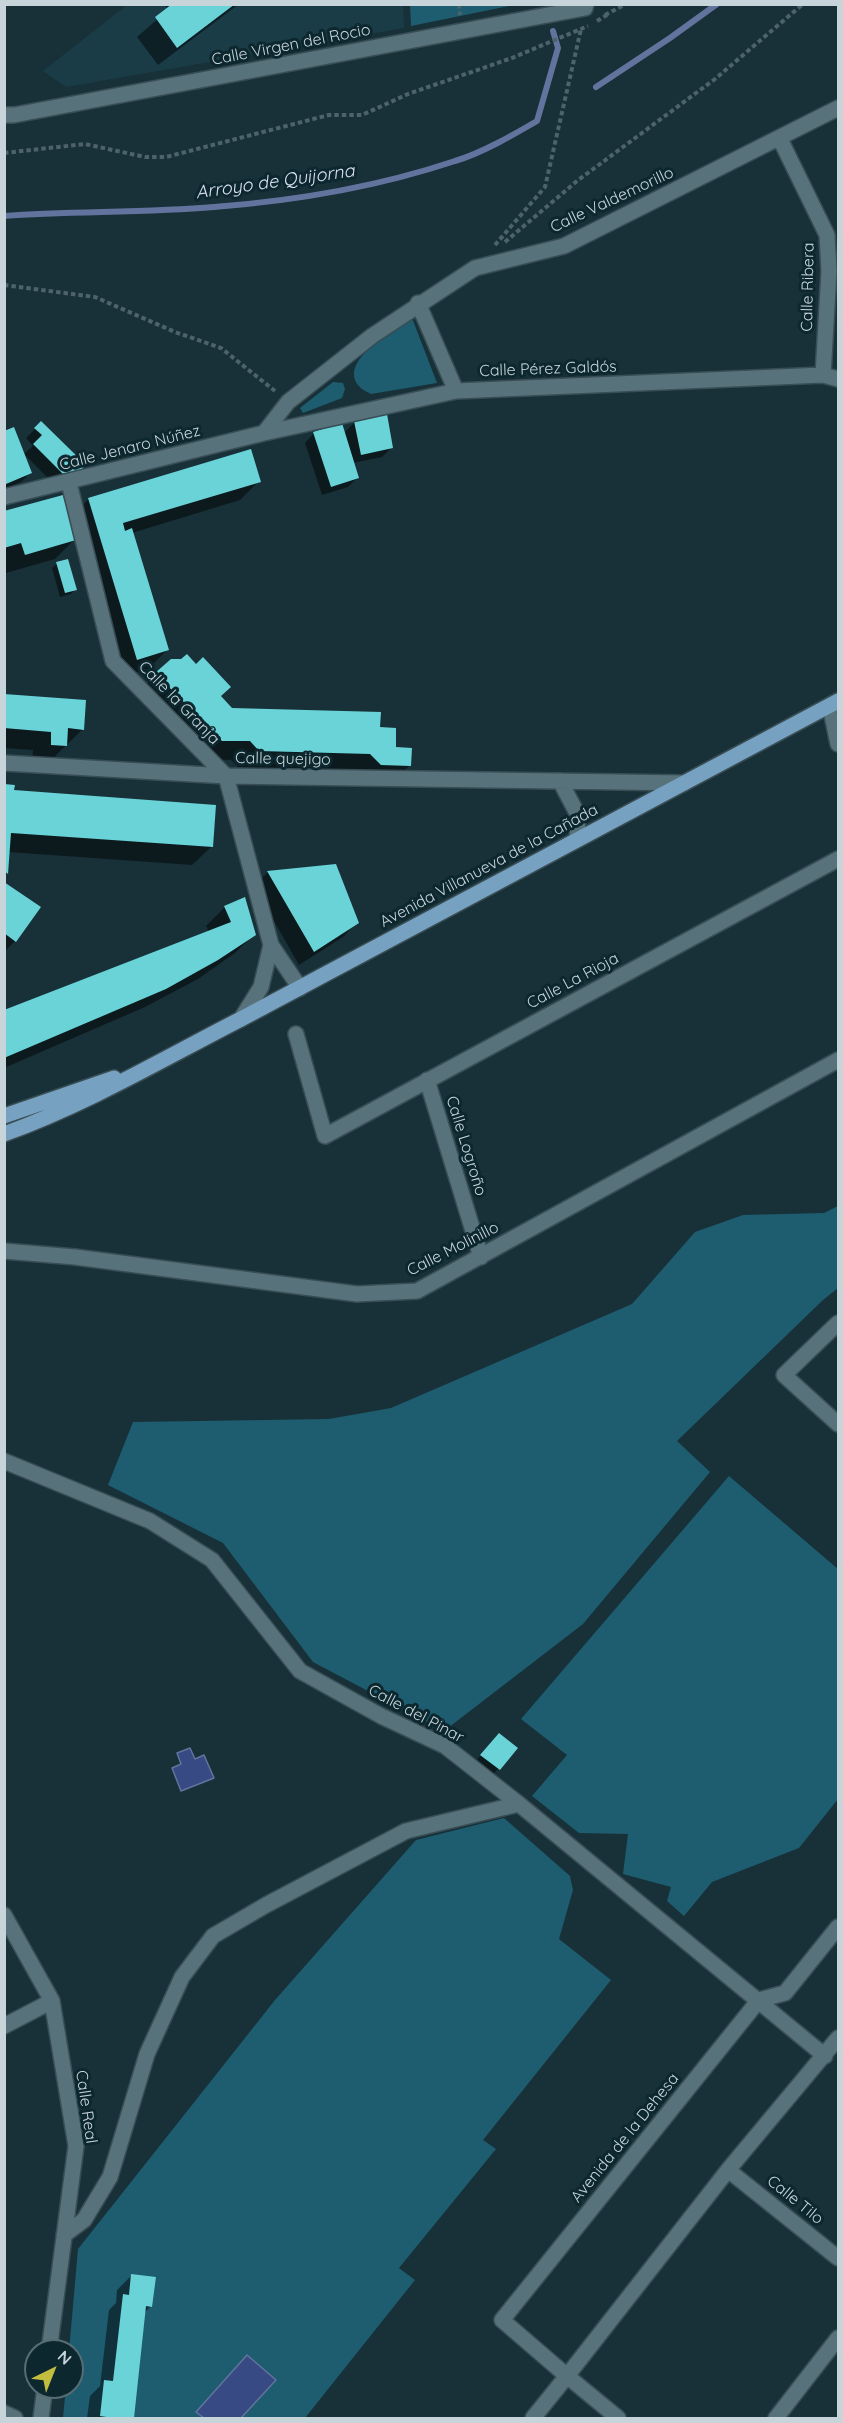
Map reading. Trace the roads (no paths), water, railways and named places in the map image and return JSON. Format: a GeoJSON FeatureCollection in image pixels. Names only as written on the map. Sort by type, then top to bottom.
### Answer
{"type":"FeatureCollection","features":[{"type":"Feature","properties":{"kind":"main road","name":"Avenida Villanueva de la Cañada"},"geometry":{"type":"LineString","coordinates":[[4,1134],[43,1120],[102,1093],[156,1062],[300,988],[834,703]]}},
{"type":"Feature","properties":{"kind":"main road","name":"Avenida Villanueva de la Cañada"},"geometry":{"type":"LineString","coordinates":[[4,1116],[156,1062]]}},
{"type":"Feature","properties":{"kind":"street","name":"Calle Virgen del Rocio"},"geometry":{"type":"LineString","coordinates":[[4,115],[38,111],[585,6]]}},
{"type":"Feature","properties":{"kind":"street","name":"Calle Valdemorillo"},"geometry":{"type":"LineString","coordinates":[[264,432],[288,402],[372,336],[418,303],[475,268],[564,246],[838,108]]}},
{"type":"Feature","properties":{"kind":"street","name":"Calle Ribera"},"geometry":{"type":"LineString","coordinates":[[780,139],[827,235],[834,271],[823,375]]}},
{"type":"Feature","properties":{"kind":"street"},"geometry":{"type":"LineString","coordinates":[[418,303],[456,391]]}},
{"type":"Feature","properties":{"kind":"street","name":"Calle Pérez Galdós"},"geometry":{"type":"LineString","coordinates":[[264,432],[456,391],[823,375],[838,379]]}},
{"type":"Feature","properties":{"kind":"street","name":"Calle Jenaro Núñez"},"geometry":{"type":"LineString","coordinates":[[4,497],[69,483],[264,432]]}},
{"type":"Feature","properties":{"kind":"street","name":"Calle la Granja"},"geometry":{"type":"LineString","coordinates":[[69,483],[113,661],[226,777],[272,945],[300,988]]}},
{"type":"Feature","properties":{"kind":"street"},"geometry":{"type":"LineString","coordinates":[[834,703],[838,744]]}},
{"type":"Feature","properties":{"kind":"street","name":"Calle quejigo"},"geometry":{"type":"LineString","coordinates":[[4,763],[226,777],[684,783]]}},
{"type":"Feature","properties":{"kind":"street"},"geometry":{"type":"LineString","coordinates":[[560,781],[578,815],[577,840]]}},
{"type":"Feature","properties":{"kind":"street","name":"Calle La Rioja"},"geometry":{"type":"LineString","coordinates":[[296,1034],[325,1136],[838,859]]}},
{"type":"Feature","properties":{"kind":"street","name":"Calle la Granja"},"geometry":{"type":"LineString","coordinates":[[241,1019],[261,987],[272,945]]}},
{"type":"Feature","properties":{"kind":"street","name":"Calle Molinillo"},"geometry":{"type":"LineString","coordinates":[[4,1251],[75,1257],[357,1294],[417,1291],[838,1060]]}},
{"type":"Feature","properties":{"kind":"street","name":"Calle Logroño"},"geometry":{"type":"LineString","coordinates":[[427,1080],[481,1257]]}},
{"type":"Feature","properties":{"kind":"street"},"geometry":{"type":"LineString","coordinates":[[838,1323],[784,1375],[838,1424]]}},
{"type":"Feature","properties":{"kind":"street","name":"Calle del Pinar"},"geometry":{"type":"LineString","coordinates":[[4,1461],[150,1521],[212,1560],[300,1671],[381,1716],[445,1746],[825,2055]]}},
{"type":"Feature","properties":{"kind":"street"},"geometry":{"type":"LineString","coordinates":[[64,2235],[84,2220],[110,2176],[147,2054],[182,1977],[213,1936],[266,1905],[406,1831],[519,1804]]}},
{"type":"Feature","properties":{"kind":"street","name":"Calle Real"},"geometry":{"type":"LineString","coordinates":[[4,1915],[52,2001],[76,2146],[51,2339]]}},
{"type":"Feature","properties":{"kind":"street"},"geometry":{"type":"LineString","coordinates":[[759,2000],[785,1993],[838,1927]]}},
{"type":"Feature","properties":{"kind":"street","name":"Avenida de la Dehesa"},"geometry":{"type":"LineString","coordinates":[[567,2376],[502,2320],[759,2000]]}},
{"type":"Feature","properties":{"kind":"street"},"geometry":{"type":"LineString","coordinates":[[4,2026],[52,2001]]}},
{"type":"Feature","properties":{"kind":"street"},"geometry":{"type":"LineString","coordinates":[[533,2418],[728,2170],[838,2038]]}},
{"type":"Feature","properties":{"kind":"street","name":"Calle Tilo"},"geometry":{"type":"LineString","coordinates":[[728,2170],[838,2258]]}},
{"type":"Feature","properties":{"kind":"street"},"geometry":{"type":"LineString","coordinates":[[776,2418],[838,2338]]}},
{"type":"Feature","properties":{"kind":"street"},"geometry":{"type":"LineString","coordinates":[[567,2376],[618,2418]]}},
{"type":"Feature","properties":{"kind":"street"},"geometry":{"type":"LineString","coordinates":[[40,2418],[43,2399]]}},
{"type":"Feature","properties":{"kind":"street"},"geometry":{"type":"LineString","coordinates":[[4,2413],[15,2418]]}},
{"type":"Feature","properties":{"kind":"water"},"geometry":{"type":"Polygon","coordinates":[[[190,1748],[195,1759],[204,1755],[214,1778],[181,1791],[172,1768],[181,1764],[177,1753],[190,1748]]]}},
{"type":"Feature","properties":{"kind":"water"},"geometry":{"type":"Polygon","coordinates":[[[247,2355],[276,2380],[241,2418],[204,2418],[196,2412],[247,2355]]]}},
{"type":"Feature","properties":{"kind":"waterway","name":"Arroyo de Quijorna"},"geometry":{"type":"LineString","coordinates":[[596,87],[717,4]]}},
{"type":"Feature","properties":{"kind":"waterway","name":"Arroyo de Quijorna"},"geometry":{"type":"LineString","coordinates":[[4,216],[188,209],[274,201],[367,185],[465,158],[537,121],[558,48],[553,31]]}}]}
